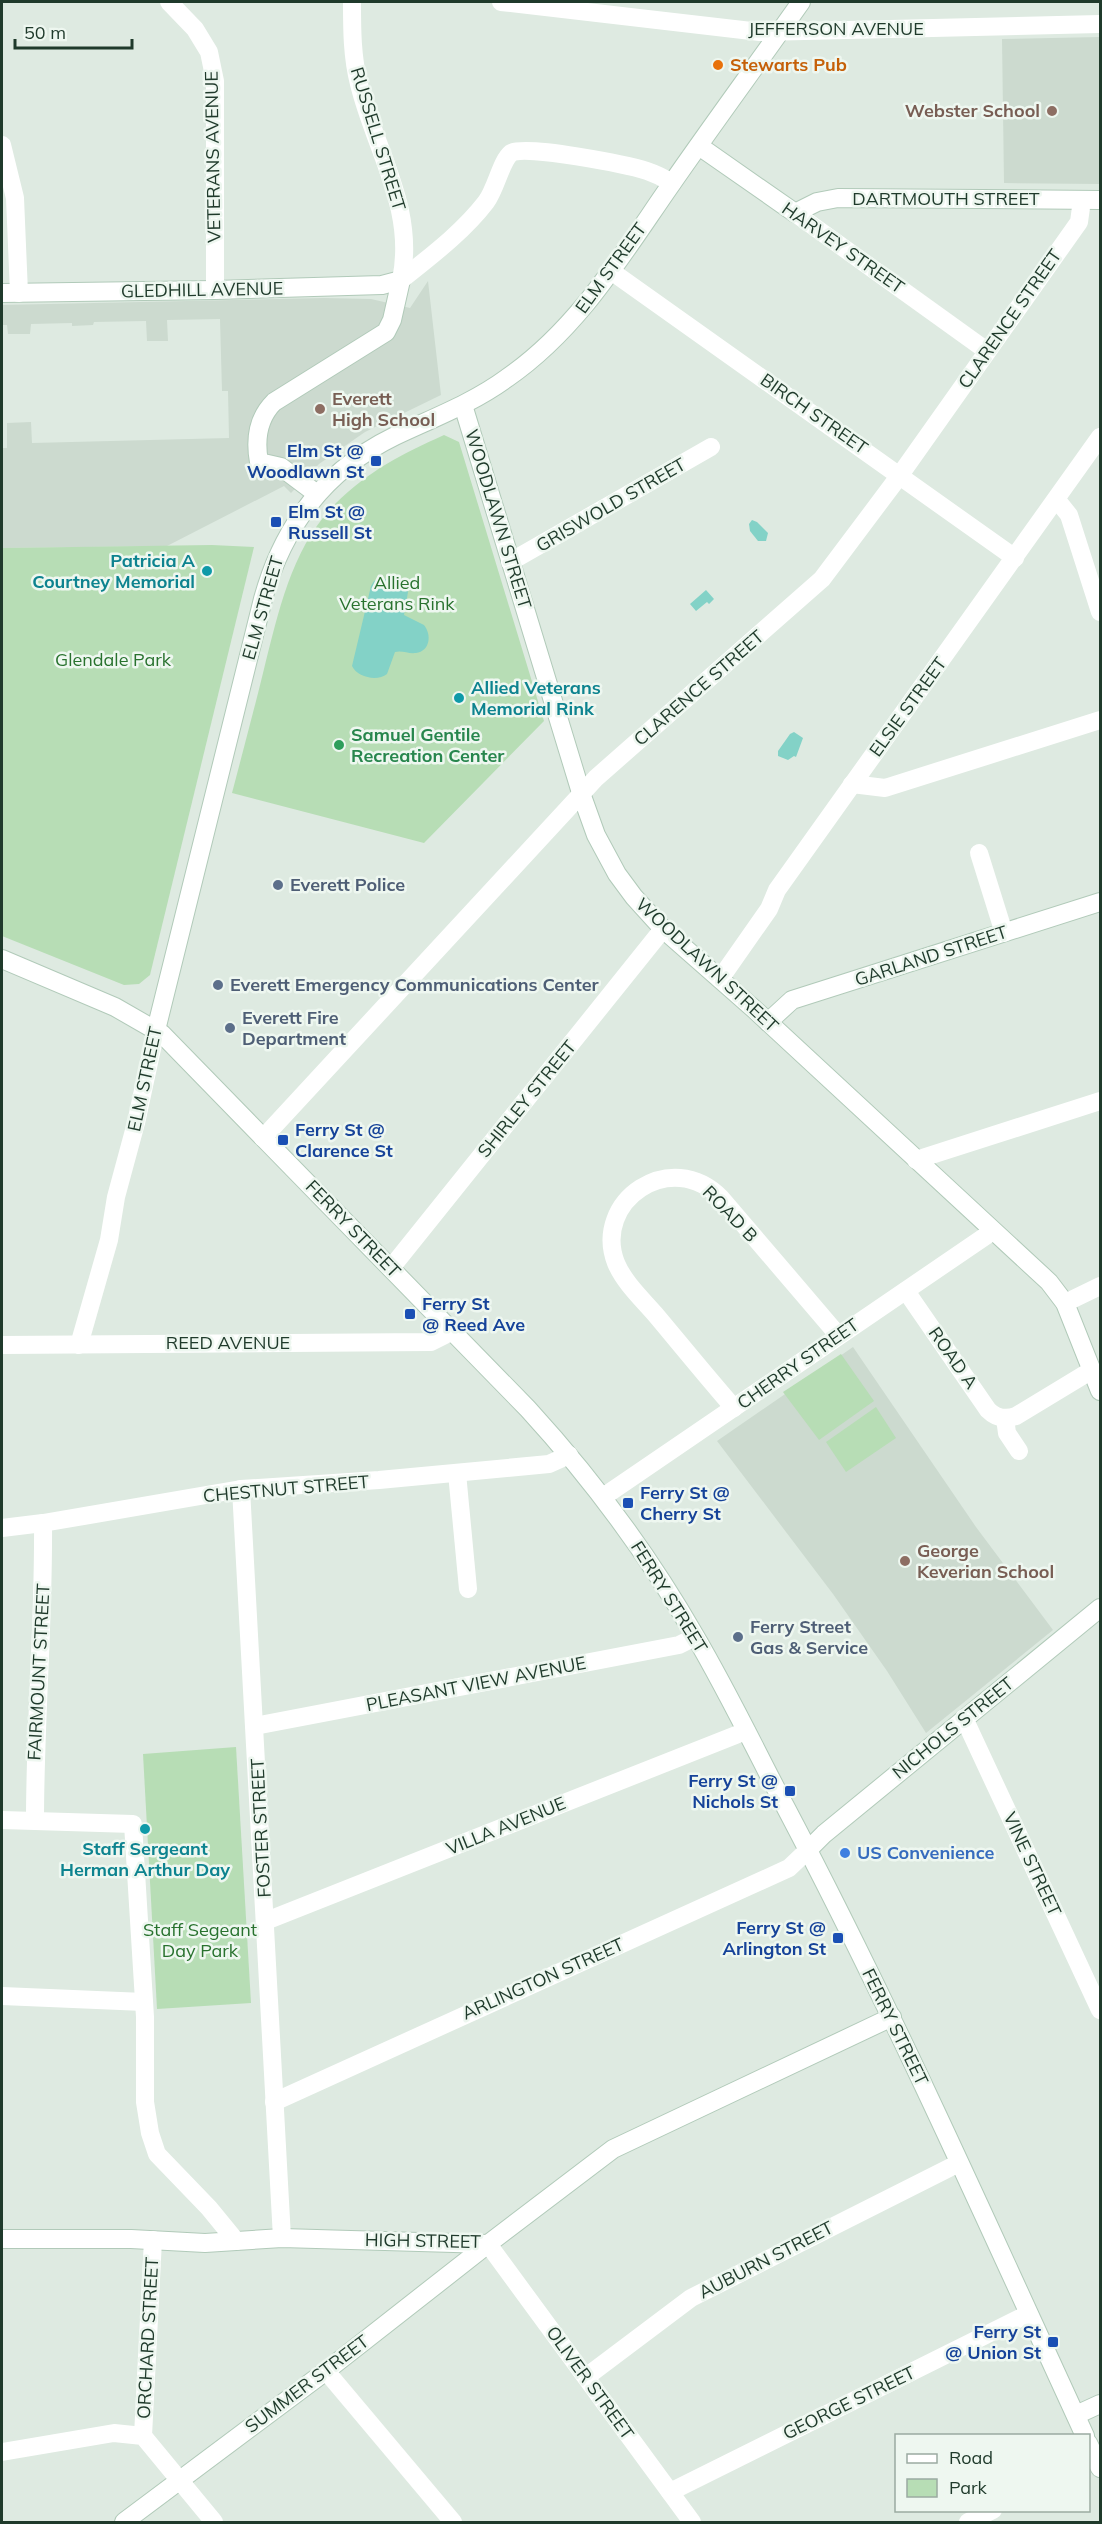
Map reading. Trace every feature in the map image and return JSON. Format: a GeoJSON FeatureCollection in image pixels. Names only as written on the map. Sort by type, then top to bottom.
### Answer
{"type":"FeatureCollection","features":[{"type":"Feature","properties":{"kind":"street","name":"VETERANS AVENUE"},"geometry":{"type":"LineString","coordinates":[[169,2],[195,29],[209,52],[214,81],[215,290]]}},
{"type":"Feature","properties":{"kind":"street","name":"RUSSELL STREET"},"geometry":{"type":"LineString","coordinates":[[317,494],[281,467],[259,462],[257,452],[261,420],[274,402],[384,334],[392,320],[405,254],[401,212],[395,186],[370,122],[358,83],[353,44],[352,2]]}},
{"type":"Feature","properties":{"kind":"street","name":"JEFFERSON AVENUE"},"geometry":{"type":"LineString","coordinates":[[501,2],[756,32],[1101,24]]}},
{"type":"Feature","properties":{"kind":"street","name":"ELM STREET"},"geometry":{"type":"LineString","coordinates":[[79,1345],[109,1240],[116,1197],[136,1123],[156,1030],[270,572],[289,532],[317,494],[339,473],[367,452],[463,405],[508,378],[542,351],[579,313],[801,2]]}},
{"type":"Feature","properties":{"kind":"street"},"geometry":{"type":"LineString","coordinates":[[2,145],[15,198],[10,293]]}},
{"type":"Feature","properties":{"kind":"street","name":"HARVEY STREET"},"geometry":{"type":"LineString","coordinates":[[699,146],[987,351]]}},
{"type":"Feature","properties":{"kind":"street"},"geometry":{"type":"LineString","coordinates":[[401,280],[431,257],[481,208],[497,184],[506,159],[516,150],[525,149],[565,155],[645,170],[672,183]]}},
{"type":"Feature","properties":{"kind":"street","name":"DARTMOUTH STREET"},"geometry":{"type":"LineString","coordinates":[[795,213],[817,202],[838,198],[1091,200]]}},
{"type":"Feature","properties":{"kind":"street","name":"CLARENCE STREET"},"geometry":{"type":"LineString","coordinates":[[263,1138],[582,796],[598,776],[816,585],[841,557],[1079,222],[1091,200]]}},
{"type":"Feature","properties":{"kind":"street","name":"BIRCH STREET"},"geometry":{"type":"LineString","coordinates":[[611,271],[1015,558]]}},
{"type":"Feature","properties":{"kind":"street","name":"GLEDHILL AVENUE"},"geometry":{"type":"LineString","coordinates":[[10,293],[382,285],[401,280]]}},
{"type":"Feature","properties":{"kind":"street","name":"WOODLAWN STREET"},"geometry":{"type":"LineString","coordinates":[[463,405],[582,796],[596,835],[614,868],[634,897],[663,929],[768,1022],[1049,1282],[1065,1303],[1101,1391]]}},
{"type":"Feature","properties":{"kind":"street","name":"ELSIE STREET"},"geometry":{"type":"LineString","coordinates":[[720,979],[769,909],[777,890],[1101,437]]}},
{"type":"Feature","properties":{"kind":"street","name":"GRISWOLD STREET"},"geometry":{"type":"LineString","coordinates":[[510,562],[711,447]]}},
{"type":"Feature","properties":{"kind":"street"},"geometry":{"type":"LineString","coordinates":[[1056,500],[1069,515],[1101,612]]}},
{"type":"Feature","properties":{"kind":"street"},"geometry":{"type":"LineString","coordinates":[[852,784],[880,789],[888,788],[1101,720]]}},
{"type":"Feature","properties":{"kind":"street"},"geometry":{"type":"LineString","coordinates":[[979,853],[1004,933]]}},
{"type":"Feature","properties":{"kind":"street","name":"GARLAND STREET"},"geometry":{"type":"LineString","coordinates":[[768,1022],[792,1000],[1101,902]]}},
{"type":"Feature","properties":{"kind":"street","name":"SHIRLEY STREET"},"geometry":{"type":"LineString","coordinates":[[391,1268],[663,929]]}},
{"type":"Feature","properties":{"kind":"street","name":"FERRY STREET"},"geometry":{"type":"LineString","coordinates":[[2,959],[115,1007],[156,1030],[199,1070],[453,1331],[569,1455],[603,1497],[642,1551],[695,1636],[808,1850],[892,2017],[1084,2434]]}},
{"type":"Feature","properties":{"kind":"street"},"geometry":{"type":"LineString","coordinates":[[916,1160],[1101,1101]]}},
{"type":"Feature","properties":{"kind":"street","name":"ROAD B"},"geometry":{"type":"LineString","coordinates":[[734,1408],[624,1277],[616,1262],[612,1246],[613,1226],[627,1201],[642,1187],[660,1179],[679,1177],[692,1179],[707,1186],[838,1335]]}},
{"type":"Feature","properties":{"kind":"street","name":"CHERRY STREET"},"geometry":{"type":"LineString","coordinates":[[603,1497],[993,1231]]}},
{"type":"Feature","properties":{"kind":"street"},"geometry":{"type":"LineString","coordinates":[[1065,1303],[1101,1286]]}},
{"type":"Feature","properties":{"kind":"street","name":"ROAD A"},"geometry":{"type":"LineString","coordinates":[[906,1291],[988,1410],[1005,1418]]}},
{"type":"Feature","properties":{"kind":"street","name":"REED AVENUE"},"geometry":{"type":"LineString","coordinates":[[2,1346],[431,1342],[453,1331]]}},
{"type":"Feature","properties":{"kind":"street"},"geometry":{"type":"LineString","coordinates":[[1018,1450],[1007,1433],[1005,1418],[1016,1416],[1092,1370]]}},
{"type":"Feature","properties":{"kind":"street","name":"CHESTNUT STREET"},"geometry":{"type":"LineString","coordinates":[[2,1528],[241,1489],[549,1464],[569,1455]]}},
{"type":"Feature","properties":{"kind":"street"},"geometry":{"type":"LineString","coordinates":[[457,1473],[468,1589]]}},
{"type":"Feature","properties":{"kind":"street","name":"FOSTER STREET"},"geometry":{"type":"LineString","coordinates":[[241,1489],[282,2238]]}},
{"type":"Feature","properties":{"kind":"street","name":"FAIRMOUNT STREET"},"geometry":{"type":"LineString","coordinates":[[35,1820],[35,1738],[43,1607],[43,1523]]}},
{"type":"Feature","properties":{"kind":"street","name":"NICHOLS STREET"},"geometry":{"type":"LineString","coordinates":[[808,1850],[824,1833],[1101,1608]]}},
{"type":"Feature","properties":{"kind":"street","name":"PLEASANT VIEW AVENUE"},"geometry":{"type":"LineString","coordinates":[[255,1726],[669,1647],[682,1644],[695,1636]]}},
{"type":"Feature","properties":{"kind":"street","name":"VINE STREET"},"geometry":{"type":"LineString","coordinates":[[964,1718],[1101,2010]]}},
{"type":"Feature","properties":{"kind":"street","name":"VILLA AVENUE"},"geometry":{"type":"LineString","coordinates":[[266,1921],[746,1731]]}},
{"type":"Feature","properties":{"kind":"street"},"geometry":{"type":"LineString","coordinates":[[2,1820],[133,1824],[144,2002],[145,2102],[150,2133],[157,2154],[209,2208],[236,2241]]}},
{"type":"Feature","properties":{"kind":"street","name":"ARLINGTON STREET"},"geometry":{"type":"LineString","coordinates":[[274,2102],[789,1868],[808,1850]]}},
{"type":"Feature","properties":{"kind":"street"},"geometry":{"type":"LineString","coordinates":[[2,1996],[144,2002]]}},
{"type":"Feature","properties":{"kind":"street","name":"HIGH STREET"},"geometry":{"type":"LineString","coordinates":[[2,2239],[153,2240],[205,2243],[282,2238],[488,2244],[613,2149],[892,2017]]}},
{"type":"Feature","properties":{"kind":"street","name":"AUBURN STREET"},"geometry":{"type":"LineString","coordinates":[[586,2377],[691,2298],[959,2163]]}},
{"type":"Feature","properties":{"kind":"street","name":"ORCHARD STREET"},"geometry":{"type":"LineString","coordinates":[[143,2436],[153,2240]]}},
{"type":"Feature","properties":{"kind":"street","name":"SUMMER STREET"},"geometry":{"type":"LineString","coordinates":[[124,2523],[326,2371],[488,2244]]}},
{"type":"Feature","properties":{"kind":"street","name":"OLIVER STREET"},"geometry":{"type":"LineString","coordinates":[[488,2244],[692,2523]]}},
{"type":"Feature","properties":{"kind":"street","name":"GEORGE STREET"},"geometry":{"type":"LineString","coordinates":[[670,2492],[1029,2314]]}},
{"type":"Feature","properties":{"kind":"street"},"geometry":{"type":"LineString","coordinates":[[326,2371],[453,2523]]}},
{"type":"Feature","properties":{"kind":"street"},"geometry":{"type":"LineString","coordinates":[[1076,2415],[1101,2404]]}},
{"type":"Feature","properties":{"kind":"street"},"geometry":{"type":"LineString","coordinates":[[2,2452],[114,2433],[143,2436],[214,2523]]}},
{"type":"Feature","properties":{"kind":"street"},"geometry":{"type":"LineString","coordinates":[[1090,2446],[1095,2464]]}},
{"type":"Feature","properties":{"kind":"street"},"geometry":{"type":"LineString","coordinates":[[968,2523],[991,2512]]}},
{"type":"Feature","properties":{"kind":"shaded area","name":"Webster School"},"geometry":{"type":"Polygon","coordinates":[[[1100,37],[1100,184],[1004,183],[1002,39],[1100,37]]]}},
{"type":"Feature","properties":{"kind":"shaded area","name":"Everett High School"},"geometry":{"type":"Polygon","coordinates":[[[428,281],[441,395],[365,432],[319,464],[291,493],[284,486],[167,546],[2,548],[2,448],[7,448],[7,423],[31,422],[32,443],[229,438],[228,391],[222,391],[220,319],[167,320],[168,341],[147,341],[146,321],[94,322],[93,325],[72,326],[72,323],[31,324],[30,334],[8,334],[7,325],[2,325],[2,305],[324,298],[371,299],[410,308],[428,281]]]}},
{"type":"Feature","properties":{"kind":"shaded area","name":"George Keverian School"},"geometry":{"type":"Polygon","coordinates":[[[853,1347],[976,1527],[1053,1630],[926,1733],[887,1671],[833,1594],[717,1441],[853,1347]]]}},
{"type":"Feature","properties":{"kind":"green space","name":"Allied Veterans Rink"},"geometry":{"type":"Polygon","coordinates":[[[444,435],[459,442],[544,721],[424,843],[232,793],[275,624],[289,580],[308,539],[336,503],[361,481],[401,456],[444,435]]]}},
{"type":"Feature","properties":{"kind":"green space","name":"Glendale Park"},"geometry":{"type":"Polygon","coordinates":[[[212,545],[254,547],[150,975],[139,984],[124,985],[2,936],[2,548],[212,545]]]}},
{"type":"Feature","properties":{"kind":"green space"},"geometry":{"type":"Polygon","coordinates":[[[841,1354],[874,1401],[819,1440],[783,1392],[841,1354]]]}},
{"type":"Feature","properties":{"kind":"green space"},"geometry":{"type":"Polygon","coordinates":[[[876,1407],[896,1438],[846,1472],[826,1442],[876,1407]]]}},
{"type":"Feature","properties":{"kind":"green space","name":"Staff Segeant Day Park"},"geometry":{"type":"Polygon","coordinates":[[[236,1747],[251,2003],[157,2009],[143,1754],[236,1747]]]}},
{"type":"Feature","properties":{"kind":"water"},"geometry":{"type":"Polygon","coordinates":[[[752,520],[768,533],[766,541],[758,541],[750,531],[749,524],[752,520]]]}},
{"type":"Feature","properties":{"kind":"water"},"geometry":{"type":"Polygon","coordinates":[[[381,578],[405,585],[408,592],[404,615],[424,625],[429,638],[427,646],[421,652],[395,652],[387,674],[373,678],[358,673],[352,666],[371,586],[374,581],[381,578]]]}},
{"type":"Feature","properties":{"kind":"water"},"geometry":{"type":"Polygon","coordinates":[[[706,590],[714,599],[696,611],[690,604],[706,590]]]}},
{"type":"Feature","properties":{"kind":"water"},"geometry":{"type":"Polygon","coordinates":[[[794,732],[803,738],[796,757],[788,760],[778,756],[778,751],[794,732]]]}},
{"type":"Feature","properties":{"kind":"place","name":"Stewarts Pub"},"geometry":{"type":"Point","coordinates":[718,65]}},
{"type":"Feature","properties":{"kind":"place","name":"Webster School"},"geometry":{"type":"Point","coordinates":[1052,111]}},
{"type":"Feature","properties":{"kind":"place","name":"Everett High School"},"geometry":{"type":"Point","coordinates":[320,409]}},
{"type":"Feature","properties":{"kind":"place","name":"Elm St @ Woodlawn St"},"geometry":{"type":"Point","coordinates":[376,461]}},
{"type":"Feature","properties":{"kind":"place","name":"Elm St @ Russell St"},"geometry":{"type":"Point","coordinates":[276,522]}},
{"type":"Feature","properties":{"kind":"place","name":"Patricia A Courtney Memorial"},"geometry":{"type":"Point","coordinates":[207,571]}},
{"type":"Feature","properties":{"kind":"place","name":"Allied Veterans Memorial Rink"},"geometry":{"type":"Point","coordinates":[459,698]}},
{"type":"Feature","properties":{"kind":"place","name":"Samuel Gentile Recreation Center"},"geometry":{"type":"Point","coordinates":[339,745]}},
{"type":"Feature","properties":{"kind":"place","name":"Everett Police"},"geometry":{"type":"Point","coordinates":[278,885]}},
{"type":"Feature","properties":{"kind":"place","name":"Everett Emergency Communications Center"},"geometry":{"type":"Point","coordinates":[218,985]}},
{"type":"Feature","properties":{"kind":"place","name":"Everett Fire Department"},"geometry":{"type":"Point","coordinates":[230,1028]}},
{"type":"Feature","properties":{"kind":"place","name":"Ferry St @ Clarence St"},"geometry":{"type":"Point","coordinates":[283,1140]}},
{"type":"Feature","properties":{"kind":"place","name":"Ferry St @ Reed Ave"},"geometry":{"type":"Point","coordinates":[410,1314]}},
{"type":"Feature","properties":{"kind":"place","name":"Ferry St @ Cherry St"},"geometry":{"type":"Point","coordinates":[628,1503]}},
{"type":"Feature","properties":{"kind":"place","name":"George Keverian School"},"geometry":{"type":"Point","coordinates":[905,1561]}},
{"type":"Feature","properties":{"kind":"place","name":"Ferry Street Gas & Service"},"geometry":{"type":"Point","coordinates":[738,1637]}},
{"type":"Feature","properties":{"kind":"place","name":"Ferry St @ Nichols St"},"geometry":{"type":"Point","coordinates":[790,1791]}},
{"type":"Feature","properties":{"kind":"place","name":"Staff Sergeant Herman Arthur Day"},"geometry":{"type":"Point","coordinates":[145,1829]}},
{"type":"Feature","properties":{"kind":"place","name":"US Convenience"},"geometry":{"type":"Point","coordinates":[845,1853]}},
{"type":"Feature","properties":{"kind":"place","name":"Ferry St @ Arlington St"},"geometry":{"type":"Point","coordinates":[838,1938]}},
{"type":"Feature","properties":{"kind":"place","name":"Ferry St @ Union St"},"geometry":{"type":"Point","coordinates":[1053,2342]}}]}
